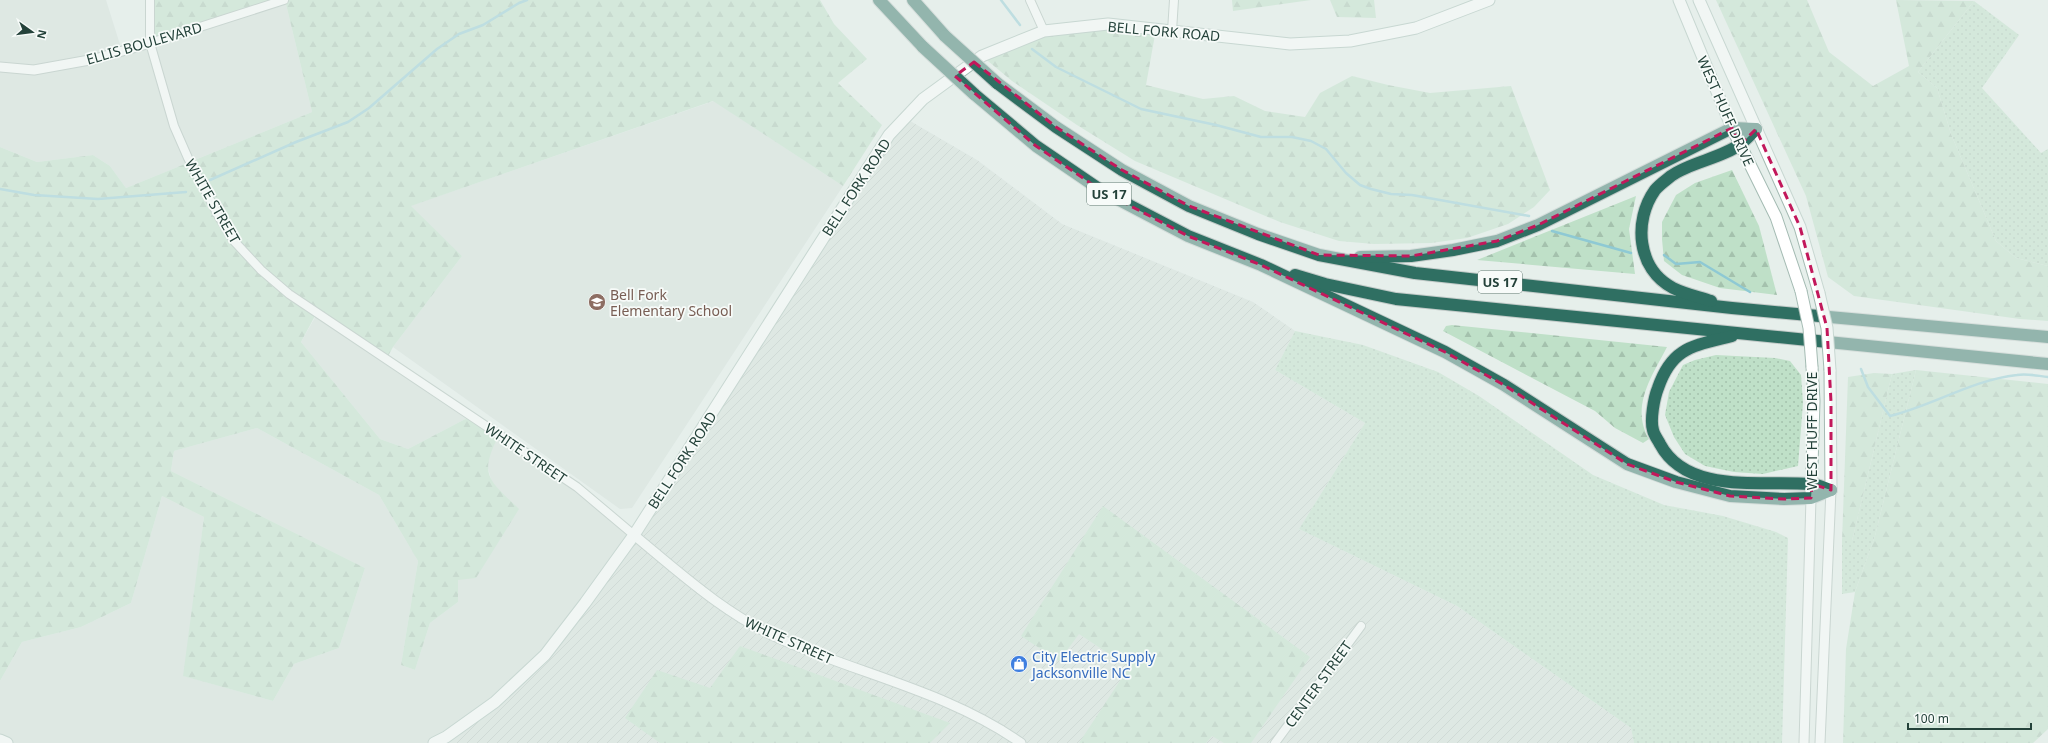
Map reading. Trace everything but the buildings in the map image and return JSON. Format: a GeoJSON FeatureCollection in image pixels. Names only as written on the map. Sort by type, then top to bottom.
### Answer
{"type":"FeatureCollection","features":[{"type":"Feature","properties":{"kind":"highway","name":"US 17"},"geometry":{"type":"LineString","coordinates":[[879,0],[923,47],[974,94],[1036,146],[1102,191],[1188,236],[1261,265],[1325,284],[1396,299],[2048,364]]}},
{"type":"Feature","properties":{"kind":"highway","name":"US 17"},"geometry":{"type":"LineString","coordinates":[[913,0],[945,36],[997,82],[1056,127],[1102,157],[1188,206],[1258,234],[1319,255],[1415,273],[1732,308],[2048,337]]}},
{"type":"Feature","properties":{"kind":"highway"},"geometry":{"type":"LineString","coordinates":[[1319,255],[1411,256],[1497,241],[1538,225],[1732,128],[1756,129]]}},
{"type":"Feature","properties":{"kind":"highway"},"geometry":{"type":"LineString","coordinates":[[1732,308],[1673,288],[1658,275],[1649,264],[1643,250],[1641,235],[1642,220],[1646,208],[1656,189],[1673,175],[1740,145],[1756,129]]}},
{"type":"Feature","properties":{"kind":"highway"},"geometry":{"type":"LineString","coordinates":[[1261,265],[1445,352],[1504,385],[1626,464],[1676,482],[1730,496],[1784,499],[1811,498],[1830,490]]}},
{"type":"Feature","properties":{"kind":"highway"},"geometry":{"type":"LineString","coordinates":[[1742,334],[1705,343],[1680,352],[1664,372],[1654,400],[1652,430],[1665,453],[1682,469],[1706,477],[1744,484],[1812,484],[1830,490]]}},
{"type":"Feature","properties":{"kind":"main road","name":"BELL FORK ROAD"},"geometry":{"type":"LineString","coordinates":[[434,743],[446,737],[495,702],[545,655],[634,535],[889,135],[923,99],[982,56],[1044,31],[1108,24],[1290,44],[1350,41],[1416,28],[1489,0]]}},
{"type":"Feature","properties":{"kind":"main road","name":"WEST HUFF DRIVE"},"geometry":{"type":"LineString","coordinates":[[1679,0],[1732,128],[1776,217],[1801,290],[1809,328],[1814,401],[1811,498]]}},
{"type":"Feature","properties":{"kind":"main road","name":"WEST HUFF DRIVE"},"geometry":{"type":"LineString","coordinates":[[1699,0],[1800,227],[1819,293],[1827,328],[1830,370],[1830,490]]}},
{"type":"Feature","properties":{"kind":"main road"},"geometry":{"type":"LineString","coordinates":[[0,740],[7,743]]}},
{"type":"Feature","properties":{"kind":"street","name":"WHITE STREET"},"geometry":{"type":"LineString","coordinates":[[150,0],[150,43],[174,126],[188,158],[219,217],[234,241],[261,270],[289,294],[316,314],[577,487],[692,583],[740,619],[785,641],[956,706],[998,727],[1021,743]]}},
{"type":"Feature","properties":{"kind":"street","name":"ELLIS BOULEVARD"},"geometry":{"type":"LineString","coordinates":[[0,67],[34,70],[95,59],[284,0]]}},
{"type":"Feature","properties":{"kind":"street"},"geometry":{"type":"LineString","coordinates":[[1030,0],[1044,31]]}},
{"type":"Feature","properties":{"kind":"street"},"geometry":{"type":"LineString","coordinates":[[1172,30],[1174,0]]}},
{"type":"Feature","properties":{"kind":"street","name":"WEST HUFF DRIVE"},"geometry":{"type":"LineString","coordinates":[[1820,743],[1830,490]]}},
{"type":"Feature","properties":{"kind":"street","name":"WEST HUFF DRIVE"},"geometry":{"type":"LineString","coordinates":[[1804,743],[1811,498]]}},
{"type":"Feature","properties":{"kind":"street","name":"CENTER STREET"},"geometry":{"type":"LineString","coordinates":[[1275,743],[1361,626]]}},
{"type":"Feature","properties":{"kind":"highlighted area"},"geometry":{"type":"Polygon","coordinates":[[[974,62],[1056,127],[1122,170],[1189,206],[1319,255],[1411,256],[1497,241],[1538,225],[1732,128],[1740,145],[1756,129],[1800,227],[1827,328],[1831,402],[1831,490],[1812,484],[1811,498],[1784,499],[1730,496],[1676,482],[1627,464],[1504,385],[1445,352],[1261,265],[1188,236],[1102,191],[1036,146],[955,76],[974,62]]]}},
{"type":"Feature","properties":{"kind":"shaded area"},"geometry":{"type":"Polygon","coordinates":[[[0,0],[106,0],[122,51],[285,0],[312,112],[126,188],[110,166],[93,155],[37,162],[0,147],[0,0]]]}},
{"type":"Feature","properties":{"kind":"shaded area","name":"Bell Fork Elementary School"},"geometry":{"type":"Polygon","coordinates":[[[714,101],[843,186],[632,508],[620,509],[393,347],[462,256],[410,206],[714,101]]]}},
{"type":"Feature","properties":{"kind":"shaded area"},"geometry":{"type":"Polygon","coordinates":[[[905,118],[977,160],[1062,224],[1253,302],[1295,331],[1275,370],[1365,423],[1299,529],[1457,606],[1631,728],[1634,743],[434,743],[495,702],[585,603],[905,118]]]}},
{"type":"Feature","properties":{"kind":"shaded area"},"geometry":{"type":"Polygon","coordinates":[[[317,314],[471,416],[408,449],[380,439],[301,342],[317,314]]]}},
{"type":"Feature","properties":{"kind":"shaded area"},"geometry":{"type":"Polygon","coordinates":[[[257,428],[379,495],[418,561],[401,665],[415,670],[430,623],[458,602],[458,580],[492,483],[488,468],[489,454],[499,435],[577,487],[634,535],[585,603],[495,702],[434,743],[8,743],[0,740],[0,681],[22,642],[81,627],[131,603],[162,496],[204,517],[184,676],[273,701],[294,664],[339,648],[365,568],[171,471],[174,451],[257,428]]]}},
{"type":"Feature","properties":{"kind":"green space"},"geometry":{"type":"Polygon","coordinates":[[[150,0],[284,0],[150,43],[150,0]]]}},
{"type":"Feature","properties":{"kind":"green space"},"geometry":{"type":"Polygon","coordinates":[[[285,0],[820,0],[834,24],[867,59],[838,83],[882,125],[843,186],[713,101],[411,206],[462,256],[393,347],[386,360],[316,314],[301,342],[380,439],[408,449],[471,416],[499,435],[489,460],[488,469],[494,484],[519,509],[476,578],[458,580],[458,602],[430,623],[415,670],[401,665],[418,561],[379,495],[257,428],[174,451],[171,471],[365,568],[339,648],[294,664],[273,701],[183,676],[204,517],[162,496],[131,603],[81,627],[22,642],[0,681],[0,147],[37,162],[93,155],[110,166],[126,188],[312,112],[285,0]]]}},
{"type":"Feature","properties":{"kind":"green space"},"geometry":{"type":"Polygon","coordinates":[[[1232,0],[1311,0],[1233,11],[1232,0]]]}},
{"type":"Feature","properties":{"kind":"green space"},"geometry":{"type":"Polygon","coordinates":[[[1330,0],[1374,0],[1376,18],[1337,17],[1330,0]]]}},
{"type":"Feature","properties":{"kind":"green space"},"geometry":{"type":"Polygon","coordinates":[[[1716,0],[1807,0],[1829,52],[1873,86],[1909,66],[1896,0],[1974,1],[1918,72],[1937,88],[1951,134],[1996,241],[2016,258],[2048,266],[2048,321],[2020,319],[1854,296],[1828,277],[1806,196],[1716,0]]]}},
{"type":"Feature","properties":{"kind":"green space"},"geometry":{"type":"Polygon","coordinates":[[[1974,1],[2019,35],[1982,88],[2041,153],[2048,149],[2048,266],[2016,258],[1996,241],[1951,134],[1937,88],[1918,72],[1974,1]]]}},
{"type":"Feature","properties":{"kind":"green space"},"geometry":{"type":"Polygon","coordinates":[[[1108,24],[1156,29],[1146,85],[1203,99],[1234,96],[1265,111],[1305,117],[1320,93],[1352,76],[1430,93],[1511,86],[1550,190],[1534,207],[1508,224],[1467,238],[1431,243],[1374,244],[1339,241],[1280,222],[1135,161],[1077,125],[1012,81],[982,56],[1044,31],[1108,24]]]}},
{"type":"Feature","properties":{"kind":"green space"},"geometry":{"type":"Polygon","coordinates":[[[1732,170],[1759,226],[1777,295],[1720,288],[1682,275],[1664,261],[1662,222],[1676,195],[1695,183],[1732,170]]]}},
{"type":"Feature","properties":{"kind":"green space"},"geometry":{"type":"Polygon","coordinates":[[[1636,196],[1629,229],[1635,274],[1477,260],[1636,196]]]}},
{"type":"Feature","properties":{"kind":"green space"},"geometry":{"type":"Polygon","coordinates":[[[1452,325],[1667,347],[1650,380],[1642,403],[1644,427],[1649,439],[1643,443],[1615,428],[1595,411],[1443,331],[1446,326],[1452,325]]]}},
{"type":"Feature","properties":{"kind":"green space"},"geometry":{"type":"Polygon","coordinates":[[[1295,331],[1363,345],[1438,372],[1479,396],[1593,475],[1664,505],[1723,516],[1776,532],[1788,538],[1782,743],[1634,743],[1631,728],[1457,606],[1299,529],[1365,423],[1275,370],[1295,331]]]}},
{"type":"Feature","properties":{"kind":"green space"},"geometry":{"type":"Polygon","coordinates":[[[1716,355],[1775,358],[1790,361],[1801,375],[1803,403],[1798,466],[1763,474],[1734,472],[1705,466],[1685,454],[1674,437],[1665,415],[1669,392],[1683,365],[1695,360],[1716,355]]]}},
{"type":"Feature","properties":{"kind":"green space"},"geometry":{"type":"Polygon","coordinates":[[[1916,370],[1875,536],[1855,592],[1842,594],[1842,541],[1852,541],[1892,374],[1916,370]]]}},
{"type":"Feature","properties":{"kind":"green space"},"geometry":{"type":"Polygon","coordinates":[[[1916,370],[2048,384],[2048,729],[2033,743],[1843,743],[1846,649],[1855,592],[1875,536],[1916,370]]]}},
{"type":"Feature","properties":{"kind":"green space"},"geometry":{"type":"Polygon","coordinates":[[[1874,373],[1892,374],[1852,541],[1842,541],[1848,377],[1874,373]]]}},
{"type":"Feature","properties":{"kind":"green space"},"geometry":{"type":"Polygon","coordinates":[[[1103,506],[1310,657],[1251,743],[1224,743],[1212,736],[1206,743],[1079,743],[1129,667],[1079,634],[1059,661],[1021,636],[1103,506]]]}},
{"type":"Feature","properties":{"kind":"green space"},"geometry":{"type":"Polygon","coordinates":[[[740,646],[950,723],[930,743],[660,743],[625,718],[657,670],[710,688],[740,646]]]}},
{"type":"Feature","properties":{"kind":"waterway"},"geometry":{"type":"LineString","coordinates":[[210,180],[296,142],[348,122],[369,108],[437,49],[459,34],[483,25],[519,3],[527,0]]}},
{"type":"Feature","properties":{"kind":"waterway"},"geometry":{"type":"LineString","coordinates":[[1001,0],[1020,25]]}},
{"type":"Feature","properties":{"kind":"waterway"},"geometry":{"type":"LineString","coordinates":[[1032,49],[1056,67],[1141,109],[1216,125],[1261,137],[1292,137],[1311,141],[1326,149],[1346,173],[1360,185],[1371,189],[1391,194],[1412,195],[1529,216]]}},
{"type":"Feature","properties":{"kind":"waterway"},"geometry":{"type":"LineString","coordinates":[[0,189],[34,195],[98,199],[186,192]]}},
{"type":"Feature","properties":{"kind":"waterway"},"geometry":{"type":"LineString","coordinates":[[1552,231],[1631,253]]}},
{"type":"Feature","properties":{"kind":"waterway"},"geometry":{"type":"LineString","coordinates":[[1664,255],[1676,264],[1700,262],[1750,292]]}},
{"type":"Feature","properties":{"kind":"waterway"},"geometry":{"type":"LineString","coordinates":[[1861,369],[1868,387],[1890,416],[1922,406],[1969,387],[2000,378],[2025,374],[2048,377]]}},
{"type":"Feature","properties":{"kind":"place","name":"Bell Fork Elementary School"},"geometry":{"type":"Point","coordinates":[597,302]}},
{"type":"Feature","properties":{"kind":"place","name":"City Electric Supply Jacksonville NC"},"geometry":{"type":"Point","coordinates":[1019,664]}}]}
